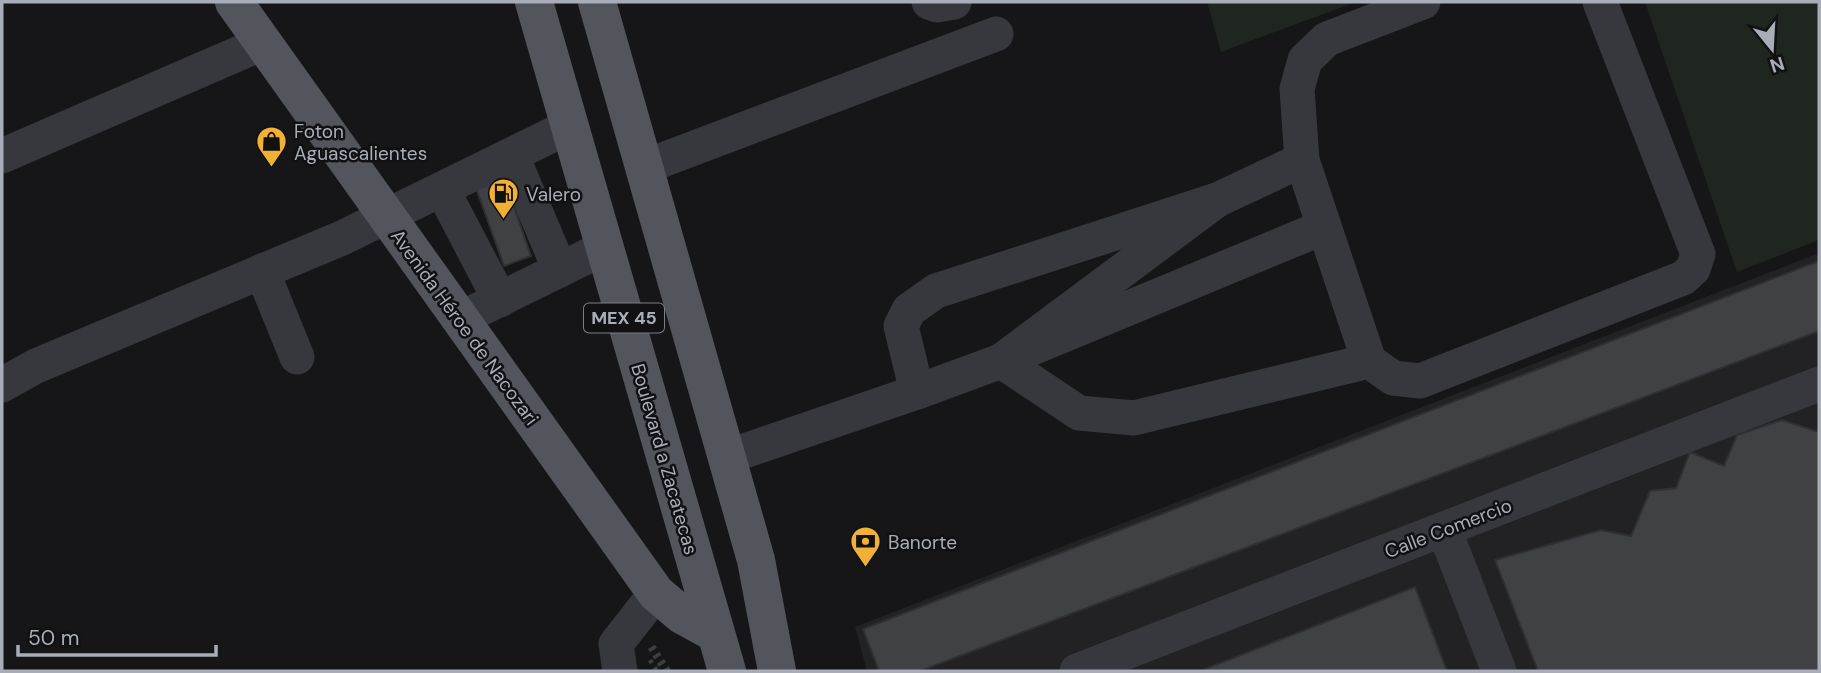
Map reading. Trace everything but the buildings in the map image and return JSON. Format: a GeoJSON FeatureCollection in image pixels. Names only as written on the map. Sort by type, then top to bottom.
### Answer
{"type":"FeatureCollection","features":[{"type":"Feature","properties":{"kind":"main road","name":"Avenida Héroe de Nacozari"},"geometry":{"type":"LineString","coordinates":[[234,2],[656,593],[682,615],[715,633]]}},
{"type":"Feature","properties":{"kind":"main road","name":"Boulevard a Zacatecas"},"geometry":{"type":"LineString","coordinates":[[534,2],[727,671]]}},
{"type":"Feature","properties":{"kind":"main road","name":"MEX 45"},"geometry":{"type":"LineString","coordinates":[[606,4],[644,167],[756,560],[798,671]]}},
{"type":"Feature","properties":{"kind":"main road","name":"MEX 45"},"geometry":{"type":"LineString","coordinates":[[756,560],[777,671]]}},
{"type":"Feature","properties":{"kind":"main road","name":"Boulevard a Zacatecas"},"geometry":{"type":"LineString","coordinates":[[715,633],[720,671]]}},
{"type":"Feature","properties":{"kind":"street"},"geometry":{"type":"LineString","coordinates":[[929,2],[937,5],[954,2]]}},
{"type":"Feature","properties":{"kind":"street"},"geometry":{"type":"LineString","coordinates":[[1423,2],[1327,39],[1305,60],[1297,89],[1302,160],[1368,360],[1394,378],[1420,381],[1683,278],[1693,270],[1698,254],[1600,2]]}},
{"type":"Feature","properties":{"kind":"street"},"geometry":{"type":"LineString","coordinates":[[644,167],[996,34]]}},
{"type":"Feature","properties":{"kind":"street"},"geometry":{"type":"LineString","coordinates":[[2,156],[263,43]]}},
{"type":"Feature","properties":{"kind":"street"},"geometry":{"type":"LineString","coordinates":[[2,385],[36,366],[387,216],[570,127]]}},
{"type":"Feature","properties":{"kind":"street"},"geometry":{"type":"LineString","coordinates":[[512,156],[560,270]]}},
{"type":"Feature","properties":{"kind":"street"},"geometry":{"type":"LineString","coordinates":[[917,392],[901,326],[909,310],[936,290],[1217,200],[1302,160]]}},
{"type":"Feature","properties":{"kind":"street"},"geometry":{"type":"LineString","coordinates":[[442,189],[500,300]]}},
{"type":"Feature","properties":{"kind":"street"},"geometry":{"type":"LineString","coordinates":[[1001,361],[1217,200]]}},
{"type":"Feature","properties":{"kind":"street"},"geometry":{"type":"LineString","coordinates":[[727,457],[1001,361],[1324,227]]}},
{"type":"Feature","properties":{"kind":"street"},"geometry":{"type":"LineString","coordinates":[[460,319],[604,248]]}},
{"type":"Feature","properties":{"kind":"street"},"geometry":{"type":"LineString","coordinates":[[262,271],[297,357]]}},
{"type":"Feature","properties":{"kind":"street"},"geometry":{"type":"LineString","coordinates":[[1001,361],[1079,413],[1134,418],[1368,360]]}},
{"type":"Feature","properties":{"kind":"street","name":"Calle Comercio"},"geometry":{"type":"LineString","coordinates":[[1077,671],[1819,384]]}},
{"type":"Feature","properties":{"kind":"street"},"geometry":{"type":"LineString","coordinates":[[1444,529],[1499,671]]}},
{"type":"Feature","properties":{"kind":"street"},"geometry":{"type":"LineString","coordinates":[[636,661],[616,644],[656,593]]}},
{"type":"Feature","properties":{"kind":"path"},"geometry":{"type":"LineString","coordinates":[[655,671],[636,661],[650,642],[666,671]]}},
{"type":"Feature","properties":{"kind":"path"},"geometry":{"type":"LineString","coordinates":[[655,671],[644,651],[649,647],[666,671]]}},
{"type":"Feature","properties":{"kind":"shaded area"},"geometry":{"type":"Polygon","coordinates":[[[1207,2],[1356,2],[1221,52],[1207,2]]]}},
{"type":"Feature","properties":{"kind":"shaded area"},"geometry":{"type":"Polygon","coordinates":[[[1645,2],[1819,2],[1819,240],[1737,272],[1645,2]]]}},
{"type":"Feature","properties":{"kind":"shaded area"},"geometry":{"type":"Polygon","coordinates":[[[1819,253],[1819,671],[867,671],[855,627],[1819,253]]]}},
{"type":"Feature","properties":{"kind":"place","name":"Foton Aguascalientes"},"geometry":{"type":"Point","coordinates":[271,169]}},
{"type":"Feature","properties":{"kind":"place","name":"Valero"},"geometry":{"type":"Point","coordinates":[503,221]}},
{"type":"Feature","properties":{"kind":"place","name":"Banorte"},"geometry":{"type":"Point","coordinates":[865,569]}}]}
